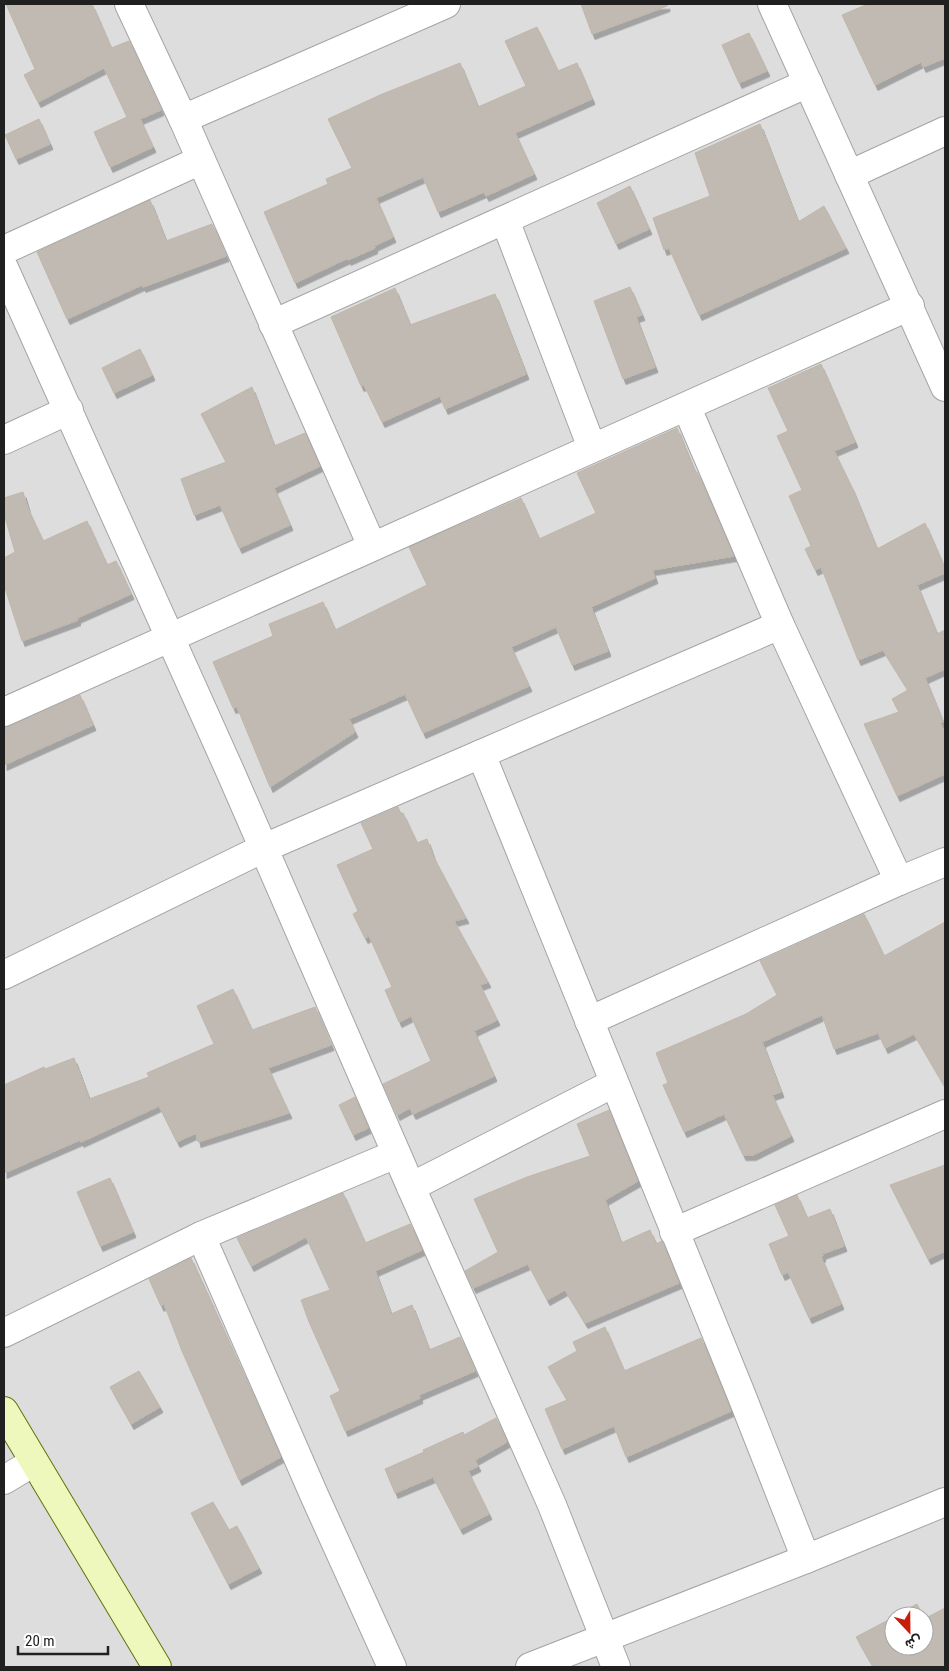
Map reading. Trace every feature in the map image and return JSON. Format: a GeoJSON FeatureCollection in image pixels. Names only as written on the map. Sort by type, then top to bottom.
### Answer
{"type":"FeatureCollection","features":[{"type":"Feature","properties":{"kind":"main road"},"geometry":{"type":"LineString","coordinates":[[4,1411],[157,1667]]}},
{"type":"Feature","properties":{"kind":"street"},"geometry":{"type":"LineString","coordinates":[[129,4],[183,119],[372,546]]}},
{"type":"Feature","properties":{"kind":"street"},"geometry":{"type":"LineString","coordinates":[[183,119],[446,4]]}},
{"type":"Feature","properties":{"kind":"street"},"geometry":{"type":"LineString","coordinates":[[772,4],[945,387]]}},
{"type":"Feature","properties":{"kind":"street"},"geometry":{"type":"LineString","coordinates":[[273,324],[808,83]]}},
{"type":"Feature","properties":{"kind":"street"},"geometry":{"type":"LineString","coordinates":[[849,175],[945,131]]}},
{"type":"Feature","properties":{"kind":"street"},"geometry":{"type":"LineString","coordinates":[[4,250],[201,160]]}},
{"type":"Feature","properties":{"kind":"street"},"geometry":{"type":"LineString","coordinates":[[505,220],[592,448]]}},
{"type":"Feature","properties":{"kind":"street"},"geometry":{"type":"LineString","coordinates":[[4,268],[264,848],[410,1187],[552,1505],[616,1667]]}},
{"type":"Feature","properties":{"kind":"street"},"geometry":{"type":"LineString","coordinates":[[4,712],[592,448],[687,408],[910,306]]}},
{"type":"Feature","properties":{"kind":"street"},"geometry":{"type":"LineString","coordinates":[[687,408],[780,625],[899,881]]}},
{"type":"Feature","properties":{"kind":"street"},"geometry":{"type":"LineString","coordinates":[[4,440],[69,410]]}},
{"type":"Feature","properties":{"kind":"street"},"geometry":{"type":"LineString","coordinates":[[4,975],[264,848],[780,625]]}},
{"type":"Feature","properties":{"kind":"street"},"geometry":{"type":"LineString","coordinates":[[482,754],[674,1232],[742,1394],[806,1559]]}},
{"type":"Feature","properties":{"kind":"street"},"geometry":{"type":"LineString","coordinates":[[589,1021],[945,862]]}},
{"type":"Feature","properties":{"kind":"street"},"geometry":{"type":"LineString","coordinates":[[410,1187],[614,1083]]}},
{"type":"Feature","properties":{"kind":"street"},"geometry":{"type":"LineString","coordinates":[[674,1232],[945,1114]]}},
{"type":"Feature","properties":{"kind":"street"},"geometry":{"type":"LineString","coordinates":[[4,1333],[201,1236],[396,1154]]}},
{"type":"Feature","properties":{"kind":"street"},"geometry":{"type":"LineString","coordinates":[[201,1236],[314,1497],[392,1667]]}},
{"type":"Feature","properties":{"kind":"street"},"geometry":{"type":"LineString","coordinates":[[4,1480],[34,1462]]}},
{"type":"Feature","properties":{"kind":"street"},"geometry":{"type":"LineString","coordinates":[[530,1667],[806,1559],[945,1502]]}},
{"type":"Feature","properties":{"kind":"shaded area"},"geometry":{"type":"Polygon","coordinates":[[[4,4],[945,4],[945,1667],[4,1667],[4,4]]]}},
{"type":"Feature","properties":{"kind":"building"},"geometry":{"type":"Polygon","coordinates":[[[6,4],[92,4],[111,48],[129,41],[161,110],[140,119],[153,147],[110,167],[94,132],[127,117],[104,68],[38,102],[24,75],[35,69],[6,4]]]}},
{"type":"Feature","properties":{"kind":"building"},"geometry":{"type":"Polygon","coordinates":[[[581,4],[667,4],[667,6],[592,34],[581,4]]]}},
{"type":"Feature","properties":{"kind":"building"},"geometry":{"type":"Polygon","coordinates":[[[868,4],[945,4],[945,58],[923,67],[921,62],[875,85],[842,15],[868,4]]]}},
{"type":"Feature","properties":{"kind":"building"},"geometry":{"type":"Polygon","coordinates":[[[537,27],[558,71],[577,63],[592,99],[515,133],[534,174],[486,196],[484,192],[438,212],[423,177],[376,198],[393,237],[374,246],[375,248],[348,260],[348,258],[295,283],[264,212],[328,184],[326,179],[352,168],[328,119],[380,95],[460,63],[478,107],[526,86],[505,41],[537,27]]]}},
{"type":"Feature","properties":{"kind":"building"},"geometry":{"type":"Polygon","coordinates":[[[749,33],[767,71],[739,83],[722,45],[749,33]]]}},
{"type":"Feature","properties":{"kind":"building"},"geometry":{"type":"Polygon","coordinates":[[[39,119],[50,144],[16,159],[5,135],[39,119]]]}},
{"type":"Feature","properties":{"kind":"building"},"geometry":{"type":"Polygon","coordinates":[[[760,124],[798,222],[824,206],[846,248],[699,315],[669,248],[664,250],[653,218],[710,196],[695,153],[760,124]]]}},
{"type":"Feature","properties":{"kind":"building"},"geometry":{"type":"Polygon","coordinates":[[[630,186],[649,229],[616,244],[597,203],[630,186]]]}},
{"type":"Feature","properties":{"kind":"building"},"geometry":{"type":"Polygon","coordinates":[[[150,200],[166,241],[212,224],[226,256],[143,287],[142,285],[67,319],[37,252],[150,200]]]}},
{"type":"Feature","properties":{"kind":"building"},"geometry":{"type":"Polygon","coordinates":[[[630,287],[642,315],[636,317],[655,367],[623,379],[594,301],[630,287]]]}},
{"type":"Feature","properties":{"kind":"building"},"geometry":{"type":"Polygon","coordinates":[[[395,288],[410,325],[495,294],[526,374],[445,409],[440,396],[382,422],[364,385],[361,386],[331,317],[395,288]]]}},
{"type":"Feature","properties":{"kind":"building"},"geometry":{"type":"Polygon","coordinates":[[[140,349],[152,375],[114,393],[102,368],[140,349]]]}},
{"type":"Feature","properties":{"kind":"building"},"geometry":{"type":"Polygon","coordinates":[[[821,364],[855,442],[834,451],[852,488],[877,549],[925,523],[945,569],[945,573],[917,585],[937,634],[945,630],[945,669],[925,678],[943,722],[940,723],[945,733],[945,774],[897,796],[864,724],[899,712],[892,699],[908,690],[883,650],[858,660],[821,567],[815,570],[805,549],[811,546],[789,496],[802,490],[777,436],[788,431],[768,388],[821,364]]]}},
{"type":"Feature","properties":{"kind":"building"},"geometry":{"type":"Polygon","coordinates":[[[252,387],[274,446],[305,433],[320,466],[274,488],[290,525],[239,548],[220,505],[194,515],[181,479],[226,462],[201,414],[252,387]]]}},
{"type":"Feature","properties":{"kind":"building"},"geometry":{"type":"Polygon","coordinates":[[[677,428],[734,556],[652,570],[655,578],[591,607],[608,651],[572,665],[556,627],[511,647],[529,686],[423,733],[405,694],[349,719],[355,732],[270,787],[237,707],[233,708],[213,662],[273,636],[269,624],[323,602],[335,630],[427,585],[409,547],[521,498],[539,539],[596,513],[577,473],[677,428]]]}},
{"type":"Feature","properties":{"kind":"building"},"geometry":{"type":"Polygon","coordinates":[[[23,492],[28,509],[43,541],[87,521],[107,565],[116,561],[131,594],[77,618],[78,620],[22,641],[4,585],[4,558],[15,552],[4,514],[4,498],[23,492]]]}},
{"type":"Feature","properties":{"kind":"building"},"geometry":{"type":"Polygon","coordinates":[[[80,695],[93,725],[4,765],[4,727],[80,695]]]}},
{"type":"Feature","properties":{"kind":"building"},"geometry":{"type":"Polygon","coordinates":[[[398,807],[401,814],[403,813],[417,843],[427,839],[433,856],[466,918],[454,921],[488,982],[480,985],[497,1020],[474,1031],[494,1076],[413,1114],[410,1108],[397,1115],[383,1084],[431,1061],[411,1016],[399,1022],[385,990],[392,987],[369,936],[365,938],[353,914],[358,911],[337,865],[373,849],[361,823],[398,807]]]}},
{"type":"Feature","properties":{"kind":"building"},"geometry":{"type":"Polygon","coordinates":[[[864,914],[884,956],[945,922],[945,1087],[914,1034],[885,1048],[878,1033],[834,1049],[822,1015],[762,1042],[781,1092],[772,1095],[791,1136],[753,1155],[743,1155],[724,1114],[684,1132],[663,1085],[668,1083],[656,1053],[746,1014],[777,995],[760,961],[864,914]]]}},
{"type":"Feature","properties":{"kind":"building"},"geometry":{"type":"Polygon","coordinates":[[[233,989],[252,1030],[315,1007],[331,1045],[268,1068],[289,1113],[198,1142],[196,1133],[177,1142],[159,1106],[81,1142],[80,1140],[4,1173],[4,1085],[44,1067],[45,1069],[74,1058],[89,1099],[149,1077],[147,1073],[214,1044],[197,1006],[233,989]]]}},
{"type":"Feature","properties":{"kind":"building"},"geometry":{"type":"Polygon","coordinates":[[[355,1097],[368,1128],[353,1135],[339,1105],[355,1097]]]}},
{"type":"Feature","properties":{"kind":"building"},"geometry":{"type":"Polygon","coordinates":[[[609,1110],[638,1181],[605,1200],[621,1243],[650,1230],[656,1244],[662,1241],[679,1283],[585,1323],[565,1290],[547,1300],[528,1264],[473,1288],[465,1271],[498,1252],[474,1199],[527,1177],[590,1156],[577,1124],[609,1110]]]}},
{"type":"Feature","properties":{"kind":"building"},"geometry":{"type":"Polygon","coordinates":[[[945,1165],[945,1251],[928,1259],[890,1185],[945,1165]]]}},
{"type":"Feature","properties":{"kind":"building"},"geometry":{"type":"Polygon","coordinates":[[[110,1178],[133,1232],[100,1246],[77,1192],[110,1178]]]}},
{"type":"Feature","properties":{"kind":"building"},"geometry":{"type":"Polygon","coordinates":[[[343,1193],[365,1243],[410,1224],[422,1250],[375,1271],[391,1314],[412,1305],[429,1350],[460,1337],[475,1371],[419,1395],[420,1398],[345,1431],[330,1396],[340,1391],[301,1300],[330,1290],[306,1237],[251,1266],[237,1238],[343,1193]]]}},
{"type":"Feature","properties":{"kind":"building"},"geometry":{"type":"Polygon","coordinates":[[[797,1195],[807,1218],[830,1209],[844,1246],[822,1254],[823,1256],[821,1257],[841,1304],[809,1318],[788,1272],[782,1275],[769,1244],[789,1236],[775,1205],[797,1195]]]}},
{"type":"Feature","properties":{"kind":"building"},"geometry":{"type":"Polygon","coordinates":[[[191,1258],[281,1457],[239,1480],[182,1351],[164,1304],[161,1306],[149,1279],[191,1258]]]}},
{"type":"Feature","properties":{"kind":"building"},"geometry":{"type":"Polygon","coordinates":[[[605,1327],[624,1371],[701,1338],[731,1411],[626,1457],[614,1426],[562,1449],[545,1409],[567,1400],[548,1367],[577,1351],[573,1342],[605,1327]]]}},
{"type":"Feature","properties":{"kind":"building"},"geometry":{"type":"Polygon","coordinates":[[[139,1371],[160,1407],[131,1424],[110,1387],[139,1371]]]}},
{"type":"Feature","properties":{"kind":"building"},"geometry":{"type":"Polygon","coordinates":[[[496,1418],[507,1442],[475,1460],[478,1466],[468,1471],[489,1514],[460,1529],[433,1477],[395,1493],[385,1469],[463,1432],[464,1435],[496,1418]]]}},
{"type":"Feature","properties":{"kind":"building"},"geometry":{"type":"Polygon","coordinates":[[[213,1502],[229,1530],[237,1526],[259,1568],[228,1584],[191,1513],[213,1502]]]}},
{"type":"Feature","properties":{"kind":"building"},"geometry":{"type":"Polygon","coordinates":[[[945,1608],[945,1667],[873,1667],[856,1637],[884,1622],[884,1656],[934,1656],[934,1614],[945,1608]]]}}]}
